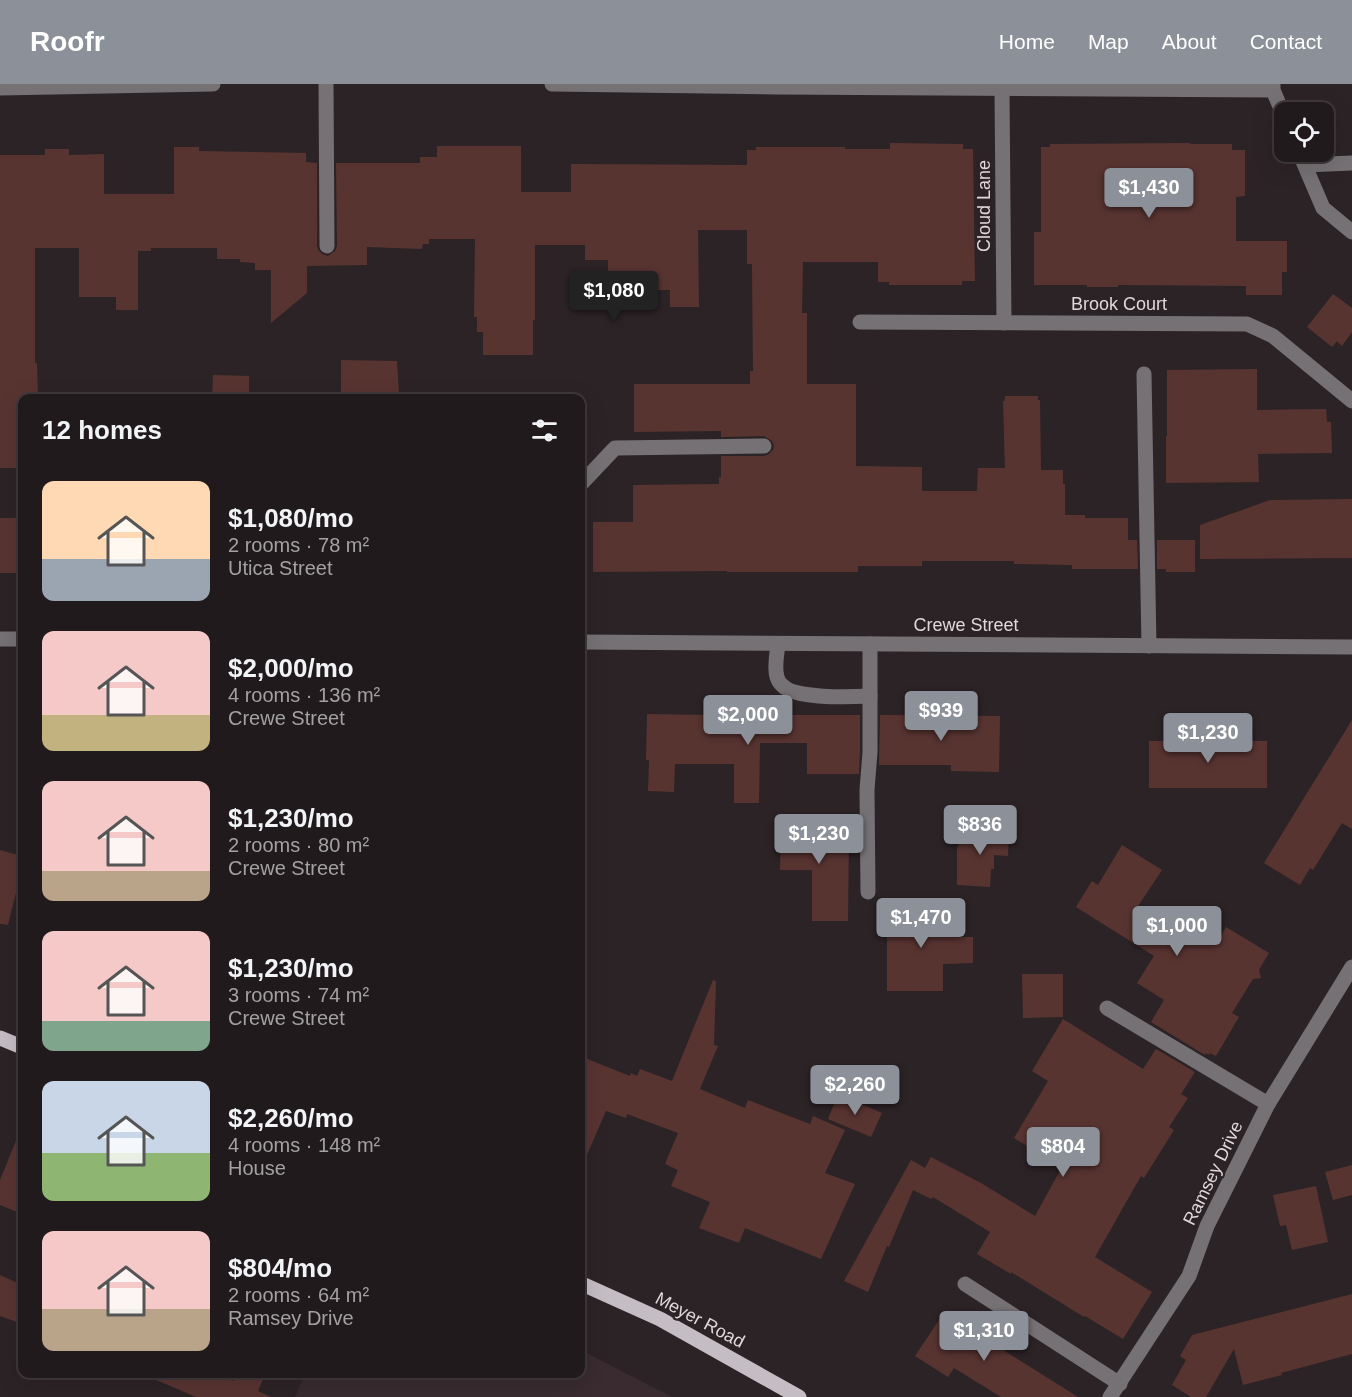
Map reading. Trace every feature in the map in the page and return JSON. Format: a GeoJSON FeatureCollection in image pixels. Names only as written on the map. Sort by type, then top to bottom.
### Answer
{"type":"FeatureCollection","features":[{"type":"Feature","properties":{"kind":"main road"},"geometry":{"type":"LineString","coordinates":[[0,1038],[18,1045]]}},
{"type":"Feature","properties":{"kind":"main road","name":"Meyer Road"},"geometry":{"type":"LineString","coordinates":[[585,1285],[660,1319],[799,1397]]}},
{"type":"Feature","properties":{"kind":"street"},"geometry":{"type":"LineString","coordinates":[[0,88],[213,84]]}},
{"type":"Feature","properties":{"kind":"street"},"geometry":{"type":"LineString","coordinates":[[326,84],[327,246]]}},
{"type":"Feature","properties":{"kind":"street"},"geometry":{"type":"LineString","coordinates":[[552,84],[1002,89],[1273,87],[1279,102]]}},
{"type":"Feature","properties":{"kind":"street","name":"Cloud Lane"},"geometry":{"type":"LineString","coordinates":[[1002,89],[1004,323]]}},
{"type":"Feature","properties":{"kind":"street"},"geometry":{"type":"LineString","coordinates":[[1334,161],[1352,163]]}},
{"type":"Feature","properties":{"kind":"street"},"geometry":{"type":"LineString","coordinates":[[1304,162],[1323,208],[1352,232]]}},
{"type":"Feature","properties":{"kind":"street","name":"Brook Court"},"geometry":{"type":"LineString","coordinates":[[860,322],[1247,324],[1273,336],[1352,401]]}},
{"type":"Feature","properties":{"kind":"street"},"geometry":{"type":"LineString","coordinates":[[1144,374],[1149,646]]}},
{"type":"Feature","properties":{"kind":"street"},"geometry":{"type":"LineString","coordinates":[[585,480],[615,448],[764,446]]}},
{"type":"Feature","properties":{"kind":"street"},"geometry":{"type":"LineString","coordinates":[[0,639],[18,639]]}},
{"type":"Feature","properties":{"kind":"street","name":"Crewe Street"},"geometry":{"type":"LineString","coordinates":[[585,642],[1352,647]]}},
{"type":"Feature","properties":{"kind":"street"},"geometry":{"type":"LineString","coordinates":[[778,644],[776,675],[782,687],[795,693],[814,695],[870,696]]}},
{"type":"Feature","properties":{"kind":"street"},"geometry":{"type":"LineString","coordinates":[[868,892],[867,790],[870,752],[870,644]]}},
{"type":"Feature","properties":{"kind":"street","name":"Ramsey Drive"},"geometry":{"type":"LineString","coordinates":[[1110,1397],[1189,1276],[1207,1226],[1268,1104],[1352,967]]}},
{"type":"Feature","properties":{"kind":"street"},"geometry":{"type":"LineString","coordinates":[[1107,1008],[1268,1104]]}},
{"type":"Feature","properties":{"kind":"street"},"geometry":{"type":"LineString","coordinates":[[965,1284],[1120,1384]]}},
{"type":"Feature","properties":{"kind":"shaded area"},"geometry":{"type":"Polygon","coordinates":[[[585,1352],[672,1397],[295,1397],[303,1378],[585,1378],[585,1352]]]}},
{"type":"Feature","properties":{"kind":"building"},"geometry":{"type":"Polygon","coordinates":[[[890,143],[963,144],[963,149],[973,149],[975,281],[962,281],[962,285],[889,285],[889,282],[878,282],[878,262],[803,262],[802,313],[807,313],[807,384],[856,384],[856,466],[922,467],[922,491],[977,491],[978,468],[1005,468],[1003,401],[1005,401],[1005,396],[1038,396],[1040,400],[1041,470],[1063,470],[1065,515],[1085,515],[1085,518],[1128,518],[1128,540],[1137,540],[1138,569],[1072,569],[1072,565],[1014,564],[1014,561],[922,561],[922,566],[858,566],[858,572],[593,572],[593,522],[633,522],[633,485],[719,484],[721,456],[764,456],[773,450],[772,441],[764,436],[721,437],[721,431],[634,432],[634,384],[750,384],[750,371],[753,371],[752,264],[747,264],[747,230],[698,230],[699,307],[670,307],[670,290],[608,290],[608,260],[585,260],[585,245],[535,245],[533,355],[483,355],[483,332],[477,332],[477,317],[474,317],[475,239],[429,239],[429,244],[423,244],[422,249],[367,247],[367,265],[307,266],[307,293],[271,323],[271,270],[255,270],[255,263],[240,262],[240,259],[217,259],[217,248],[151,248],[151,251],[138,251],[138,310],[116,310],[116,297],[79,297],[79,248],[35,248],[35,363],[37,363],[38,394],[18,394],[18,468],[0,468],[0,155],[45,155],[45,149],[69,149],[69,155],[104,154],[104,194],[174,194],[174,147],[199,147],[199,151],[306,153],[306,162],[317,163],[317,246],[322,254],[328,256],[335,251],[337,246],[336,163],[420,163],[420,157],[437,157],[437,146],[521,146],[521,192],[571,192],[571,164],[747,165],[747,150],[756,150],[756,147],[890,149],[890,143]]]}},
{"type":"Feature","properties":{"kind":"building"},"geometry":{"type":"Polygon","coordinates":[[[1050,144],[1232,144],[1232,150],[1245,150],[1245,196],[1236,197],[1236,241],[1287,241],[1287,272],[1282,272],[1282,295],[1246,295],[1246,286],[1034,285],[1034,232],[1041,232],[1041,147],[1050,147],[1050,144]]]}},
{"type":"Feature","properties":{"kind":"building"},"geometry":{"type":"Polygon","coordinates":[[[1333,294],[1352,308],[1352,332],[1342,346],[1337,341],[1332,347],[1307,327],[1333,294]]]}},
{"type":"Feature","properties":{"kind":"building"},"geometry":{"type":"Polygon","coordinates":[[[341,360],[397,361],[399,393],[341,392],[341,360]]]}},
{"type":"Feature","properties":{"kind":"building"},"geometry":{"type":"Polygon","coordinates":[[[1257,369],[1257,410],[1326,409],[1327,422],[1331,422],[1332,453],[1258,454],[1259,482],[1166,483],[1167,370],[1257,369]]]}},
{"type":"Feature","properties":{"kind":"building"},"geometry":{"type":"Polygon","coordinates":[[[213,375],[249,376],[249,394],[212,394],[213,375]]]}},
{"type":"Feature","properties":{"kind":"building"},"geometry":{"type":"Polygon","coordinates":[[[1352,499],[1352,558],[1200,559],[1200,525],[1270,500],[1352,499]]]}},
{"type":"Feature","properties":{"kind":"building"},"geometry":{"type":"Polygon","coordinates":[[[0,518],[18,518],[18,573],[0,573],[0,518]]]}},
{"type":"Feature","properties":{"kind":"building"},"geometry":{"type":"Polygon","coordinates":[[[1157,540],[1195,540],[1195,572],[1166,572],[1166,569],[1157,569],[1157,540]]]}},
{"type":"Feature","properties":{"kind":"building"},"geometry":{"type":"Polygon","coordinates":[[[647,714],[860,715],[859,774],[807,774],[807,743],[760,743],[759,803],[734,803],[734,764],[675,764],[674,792],[648,791],[647,714]]]}},
{"type":"Feature","properties":{"kind":"building"},"geometry":{"type":"Polygon","coordinates":[[[880,715],[1000,716],[999,772],[951,771],[951,765],[879,765],[880,715]]]}},
{"type":"Feature","properties":{"kind":"building"},"geometry":{"type":"Polygon","coordinates":[[[1352,720],[1352,829],[1342,823],[1313,870],[1310,868],[1300,885],[1264,863],[1352,720]]]}},
{"type":"Feature","properties":{"kind":"building"},"geometry":{"type":"Polygon","coordinates":[[[1149,741],[1267,741],[1267,788],[1149,788],[1149,741]]]}},
{"type":"Feature","properties":{"kind":"building"},"geometry":{"type":"Polygon","coordinates":[[[781,820],[823,821],[823,830],[849,831],[848,921],[812,921],[812,870],[780,870],[781,820]]]}},
{"type":"Feature","properties":{"kind":"building"},"geometry":{"type":"Polygon","coordinates":[[[965,830],[1009,831],[1008,856],[994,855],[990,887],[957,885],[957,848],[965,830]]]}},
{"type":"Feature","properties":{"kind":"building"},"geometry":{"type":"Polygon","coordinates":[[[1122,845],[1162,870],[1136,909],[1177,934],[1188,917],[1220,937],[1226,927],[1269,953],[1259,970],[1261,978],[1253,979],[1232,1013],[1239,1017],[1216,1056],[1210,1053],[1205,1055],[1151,1022],[1164,1000],[1137,983],[1154,956],[1076,907],[1092,881],[1098,885],[1122,845]]]}},
{"type":"Feature","properties":{"kind":"building"},"geometry":{"type":"Polygon","coordinates":[[[0,850],[18,855],[18,885],[8,925],[0,924],[0,850]]]}},
{"type":"Feature","properties":{"kind":"building"},"geometry":{"type":"Polygon","coordinates":[[[897,906],[944,906],[944,937],[973,937],[973,963],[943,964],[943,991],[887,991],[887,908],[897,908],[897,906]]]}},
{"type":"Feature","properties":{"kind":"building"},"geometry":{"type":"Polygon","coordinates":[[[1022,974],[1063,974],[1063,1017],[1023,1018],[1022,974]]]}},
{"type":"Feature","properties":{"kind":"building"},"geometry":{"type":"Polygon","coordinates":[[[713,980],[716,981],[714,1045],[718,1046],[700,1089],[745,1108],[748,1100],[810,1124],[813,1116],[845,1130],[825,1173],[855,1184],[821,1259],[745,1228],[739,1243],[699,1228],[710,1202],[671,1186],[678,1170],[665,1164],[678,1133],[627,1114],[626,1118],[606,1111],[585,1159],[585,1058],[630,1076],[631,1073],[637,1076],[640,1069],[672,1081],[713,980]]]}},
{"type":"Feature","properties":{"kind":"building"},"geometry":{"type":"Polygon","coordinates":[[[1063,1019],[1143,1069],[1156,1049],[1195,1072],[1181,1094],[1188,1098],[1169,1127],[1174,1130],[1144,1178],[1141,1176],[1095,1257],[1152,1292],[1123,1339],[977,1254],[990,1232],[933,1197],[931,1199],[913,1190],[868,1292],[844,1281],[911,1160],[925,1168],[931,1157],[981,1183],[1035,1216],[1062,1167],[1014,1138],[1048,1081],[1032,1071],[1063,1019]]]}},
{"type":"Feature","properties":{"kind":"building"},"geometry":{"type":"Polygon","coordinates":[[[838,1094],[882,1113],[871,1137],[828,1119],[838,1094]]]}},
{"type":"Feature","properties":{"kind":"building"},"geometry":{"type":"Polygon","coordinates":[[[18,1136],[18,1212],[0,1205],[0,1180],[18,1136]]]}},
{"type":"Feature","properties":{"kind":"building"},"geometry":{"type":"Polygon","coordinates":[[[1352,1165],[1352,1195],[1333,1200],[1325,1172],[1352,1165]]]}},
{"type":"Feature","properties":{"kind":"building"},"geometry":{"type":"Polygon","coordinates":[[[1316,1186],[1328,1242],[1292,1250],[1286,1225],[1280,1226],[1273,1195],[1316,1186]]]}},
{"type":"Feature","properties":{"kind":"building"},"geometry":{"type":"Polygon","coordinates":[[[0,1275],[18,1283],[18,1323],[0,1316],[0,1275]]]}},
{"type":"Feature","properties":{"kind":"building"},"geometry":{"type":"Polygon","coordinates":[[[1352,1294],[1352,1354],[1243,1385],[1234,1349],[1206,1397],[1191,1397],[1172,1385],[1186,1360],[1180,1356],[1192,1335],[1352,1294]]]}},
{"type":"Feature","properties":{"kind":"building"},"geometry":{"type":"Polygon","coordinates":[[[945,1311],[1078,1397],[1001,1397],[954,1368],[948,1377],[915,1356],[945,1311]]]}},
{"type":"Feature","properties":{"kind":"building"},"geometry":{"type":"Polygon","coordinates":[[[151,1378],[227,1378],[234,1381],[235,1378],[263,1378],[258,1391],[271,1397],[196,1397],[151,1378]]]}}]}
